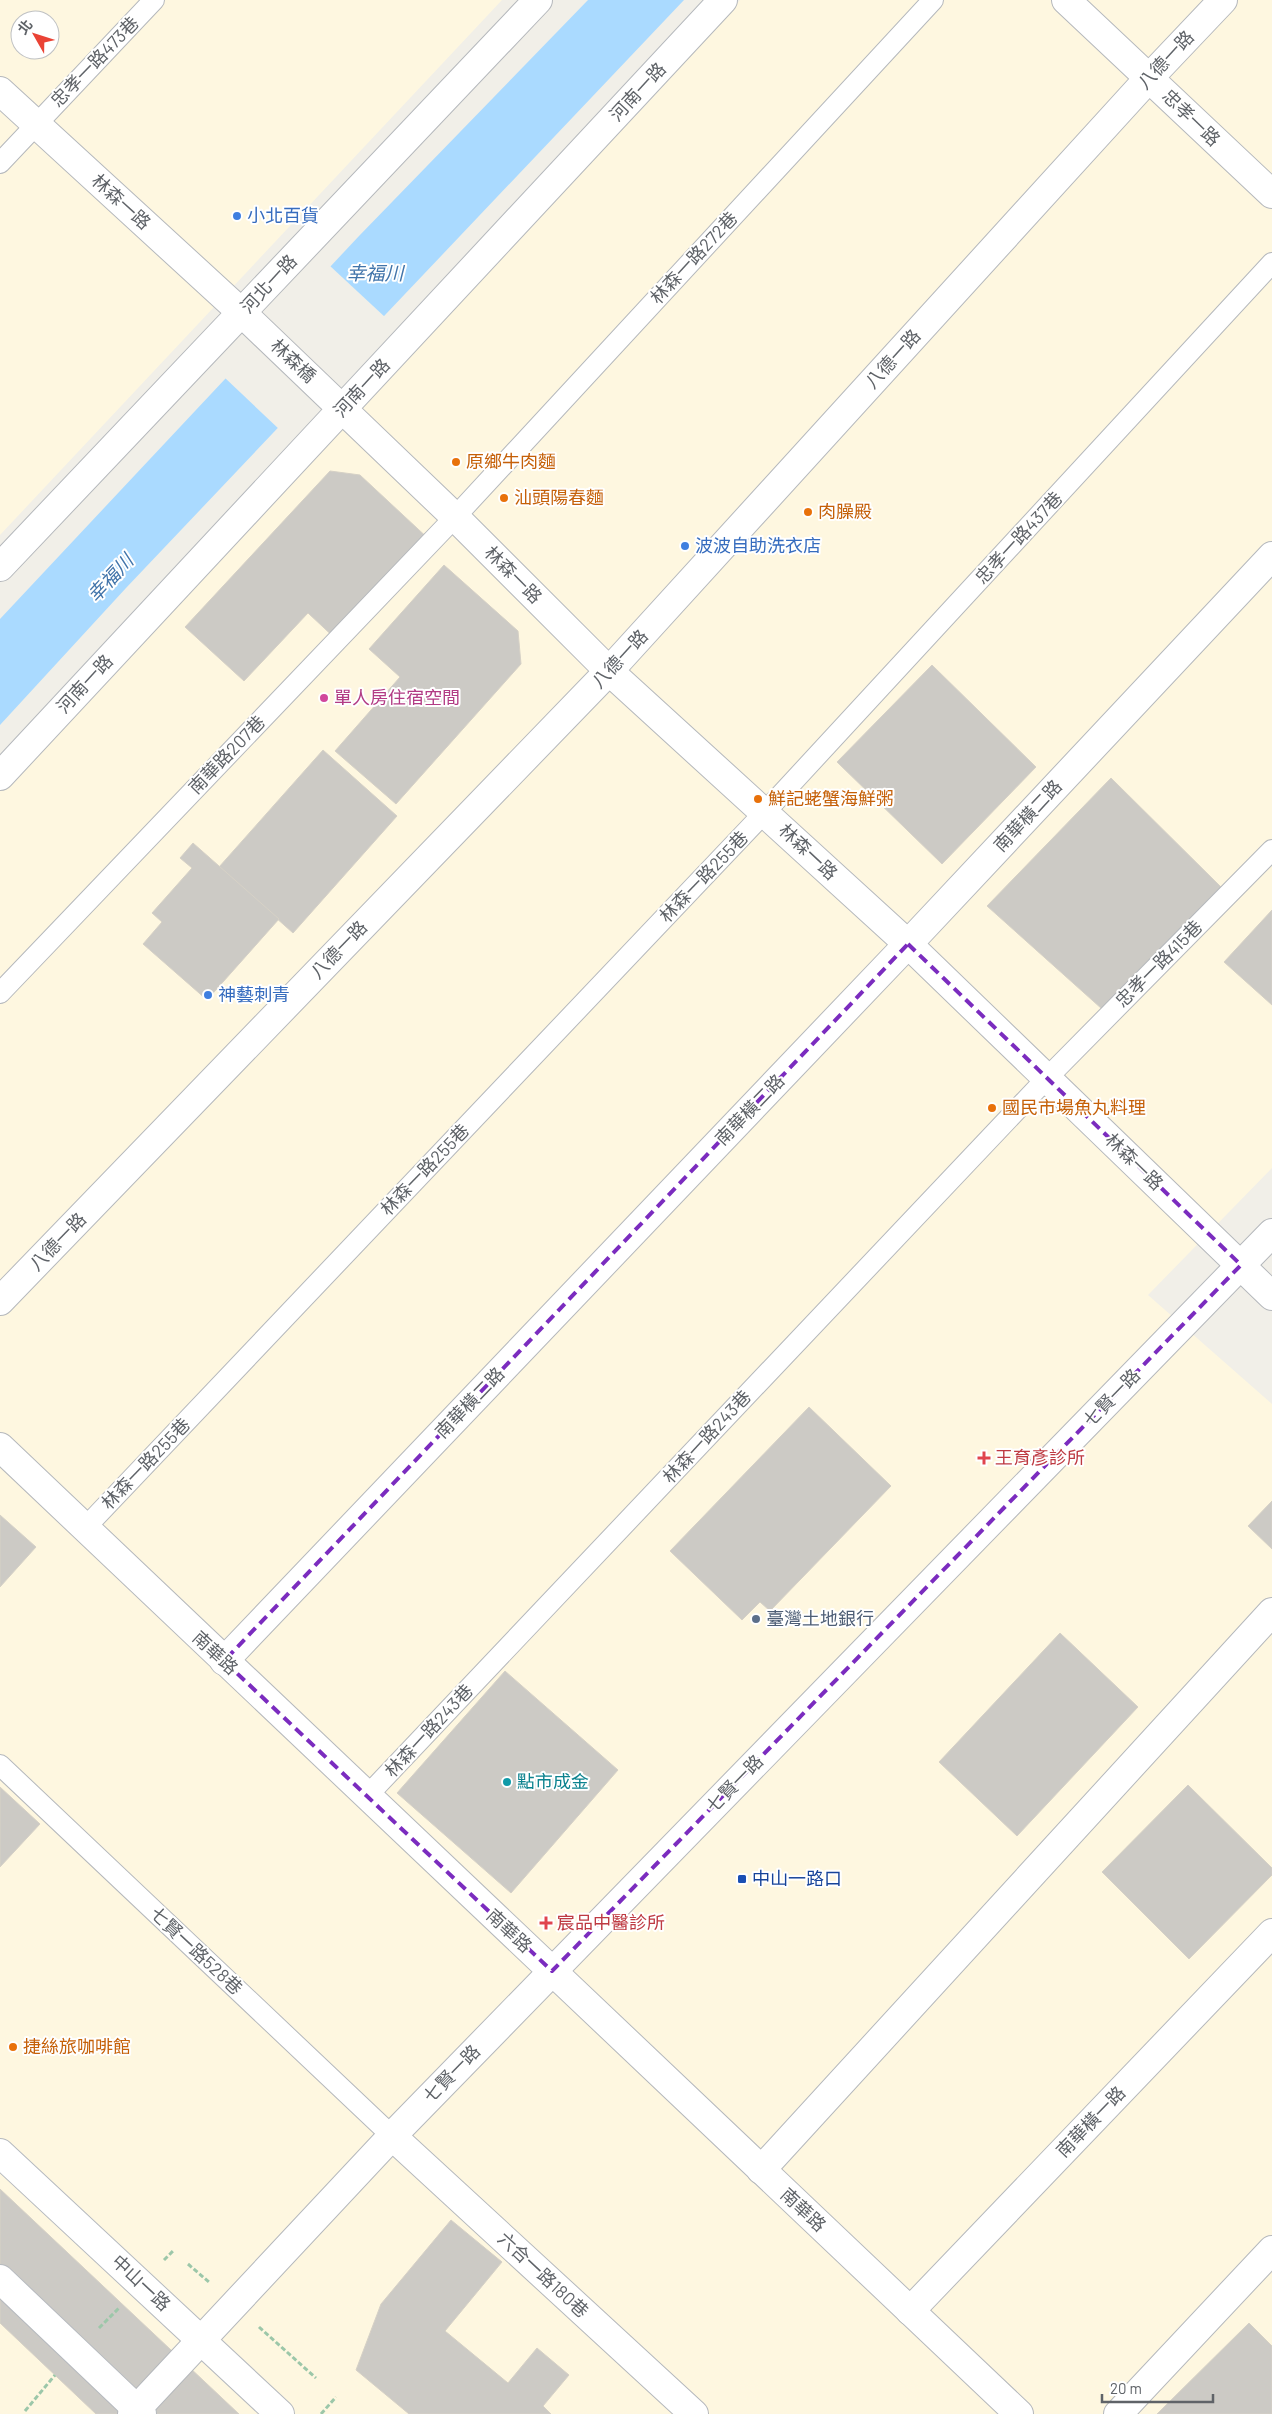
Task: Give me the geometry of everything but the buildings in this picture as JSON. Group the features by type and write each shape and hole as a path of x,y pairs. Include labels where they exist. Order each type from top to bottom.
{"street":[{"name":"河北一路","path":"0,567 538,0"},
{"name":"河南一路","path":"0,776 307,445 343,410 722,0"},
{"name":"忠孝一路","path":"1066,0 1272,194"},
{"name":"八德一路","path":"0,1301 609,671 1149,78 1223,0"},
{"name":"林森一路","path":"0,91 242,313"},
{"name":"林森橋","path":"242,313 343,410"},
{"name":"林森一路","path":"343,410 609,671 908,944 1272,1296"},
{"name":"南華橫二路","path":"224,1661 908,944 1272,556"},
{"name":"七賢一路","path":"137,2412 201,2339 392,2136 1272,1233"},
{"name":"南華路","path":"0,1448 1019,2414"},
{"path":"761,2170 1272,1612"},
{"name":"南華橫一路","path":"910,2311 1272,1933"},
{"name":"六合一路180巷","path":"392,2136 694,2414"},
{"name":"中山一路","path":"0,2153 280,2414"},
{"path":"1118,2414 1272,2250"},
{"path":"0,2279 137,2412"}],"lane":[{"name":"忠孝一路473巷","path":"0,163 154,0"},
{"name":"林森一路272巷","path":"454,517 933,0"},
{"name":"忠孝一路437巷","path":"765,812 1272,263"},
{"name":"南華路207巷","path":"0,993 454,517"},
{"name":"林森一路255巷","path":"84,1529 765,812"},
{"name":"忠孝一路415巷","path":"1047,1078 1272,850"},
{"name":"林森一路243巷","path":"367,1796 1047,1078"},
{"name":"七賢一路528巷","path":"0,1765 392,2136"}],"path":[{"path":"321,2414 336,2397"}],"highlighted area":[{"path":"908,944 1241,1265 552,1971 224,1661"}],"shaded area":[{"path":"0,0 502,0 0,535"},
{"path":"740,0 1272,0 1272,1168 1148,1295 1272,1404 1272,2414 0,2414 0,773 645,106"}],"water":[{"name":"幸福川","path":"588,0 684,0 126,588 0,725 0,619 359,236"}],"pier":[{"path":"329,265 386,318 280,430 224,377"}],"place":[{"name":"小北百貨","path":"237,216"},
{"name":"原鄉牛肉麵","path":"456,462"},
{"name":"汕頭陽春麵","path":"504,498"},
{"name":"肉臊殿","path":"808,512"},
{"name":"波波自助洗衣店","path":"685,546"},
{"name":"單人房住宿空間","path":"324,698"},
{"name":"鮮記蛯蟹海鮮粥","path":"758,799"},
{"name":"神藝刺青","path":"208,995"},
{"name":"國民市場魚丸料理","path":"992,1108"},
{"name":"王育彥診所","path":"984,1458"},
{"name":"臺灣土地銀行","path":"756,1619"},
{"name":"點市成金","path":"507,1782"},
{"name":"中山一路口","path":"742,1879"},
{"name":"宸品中醫診所","path":"546,1923"},
{"name":"捷絲旅咖啡館","path":"13,2047"}]}
